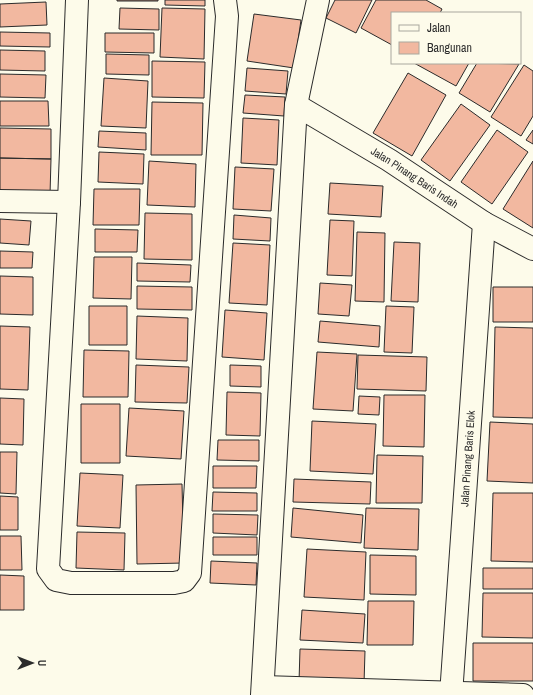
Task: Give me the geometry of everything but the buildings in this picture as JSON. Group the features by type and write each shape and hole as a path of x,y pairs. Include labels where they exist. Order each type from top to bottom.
{"street":[{"path":"77,0 69,202 48,569 56,580 71,583 174,583 184,581 190,573 227,16 224,0"},
{"path":"318,0 296,105 263,691 522,695"},
{"name":"Jalan Pinang Baris Indah","path":"296,105 389,160 484,223 533,249"},
{"path":"0,201 69,202"},
{"name":"Jalan Pinang Baris Elok","path":"451,694 484,223"}]}
